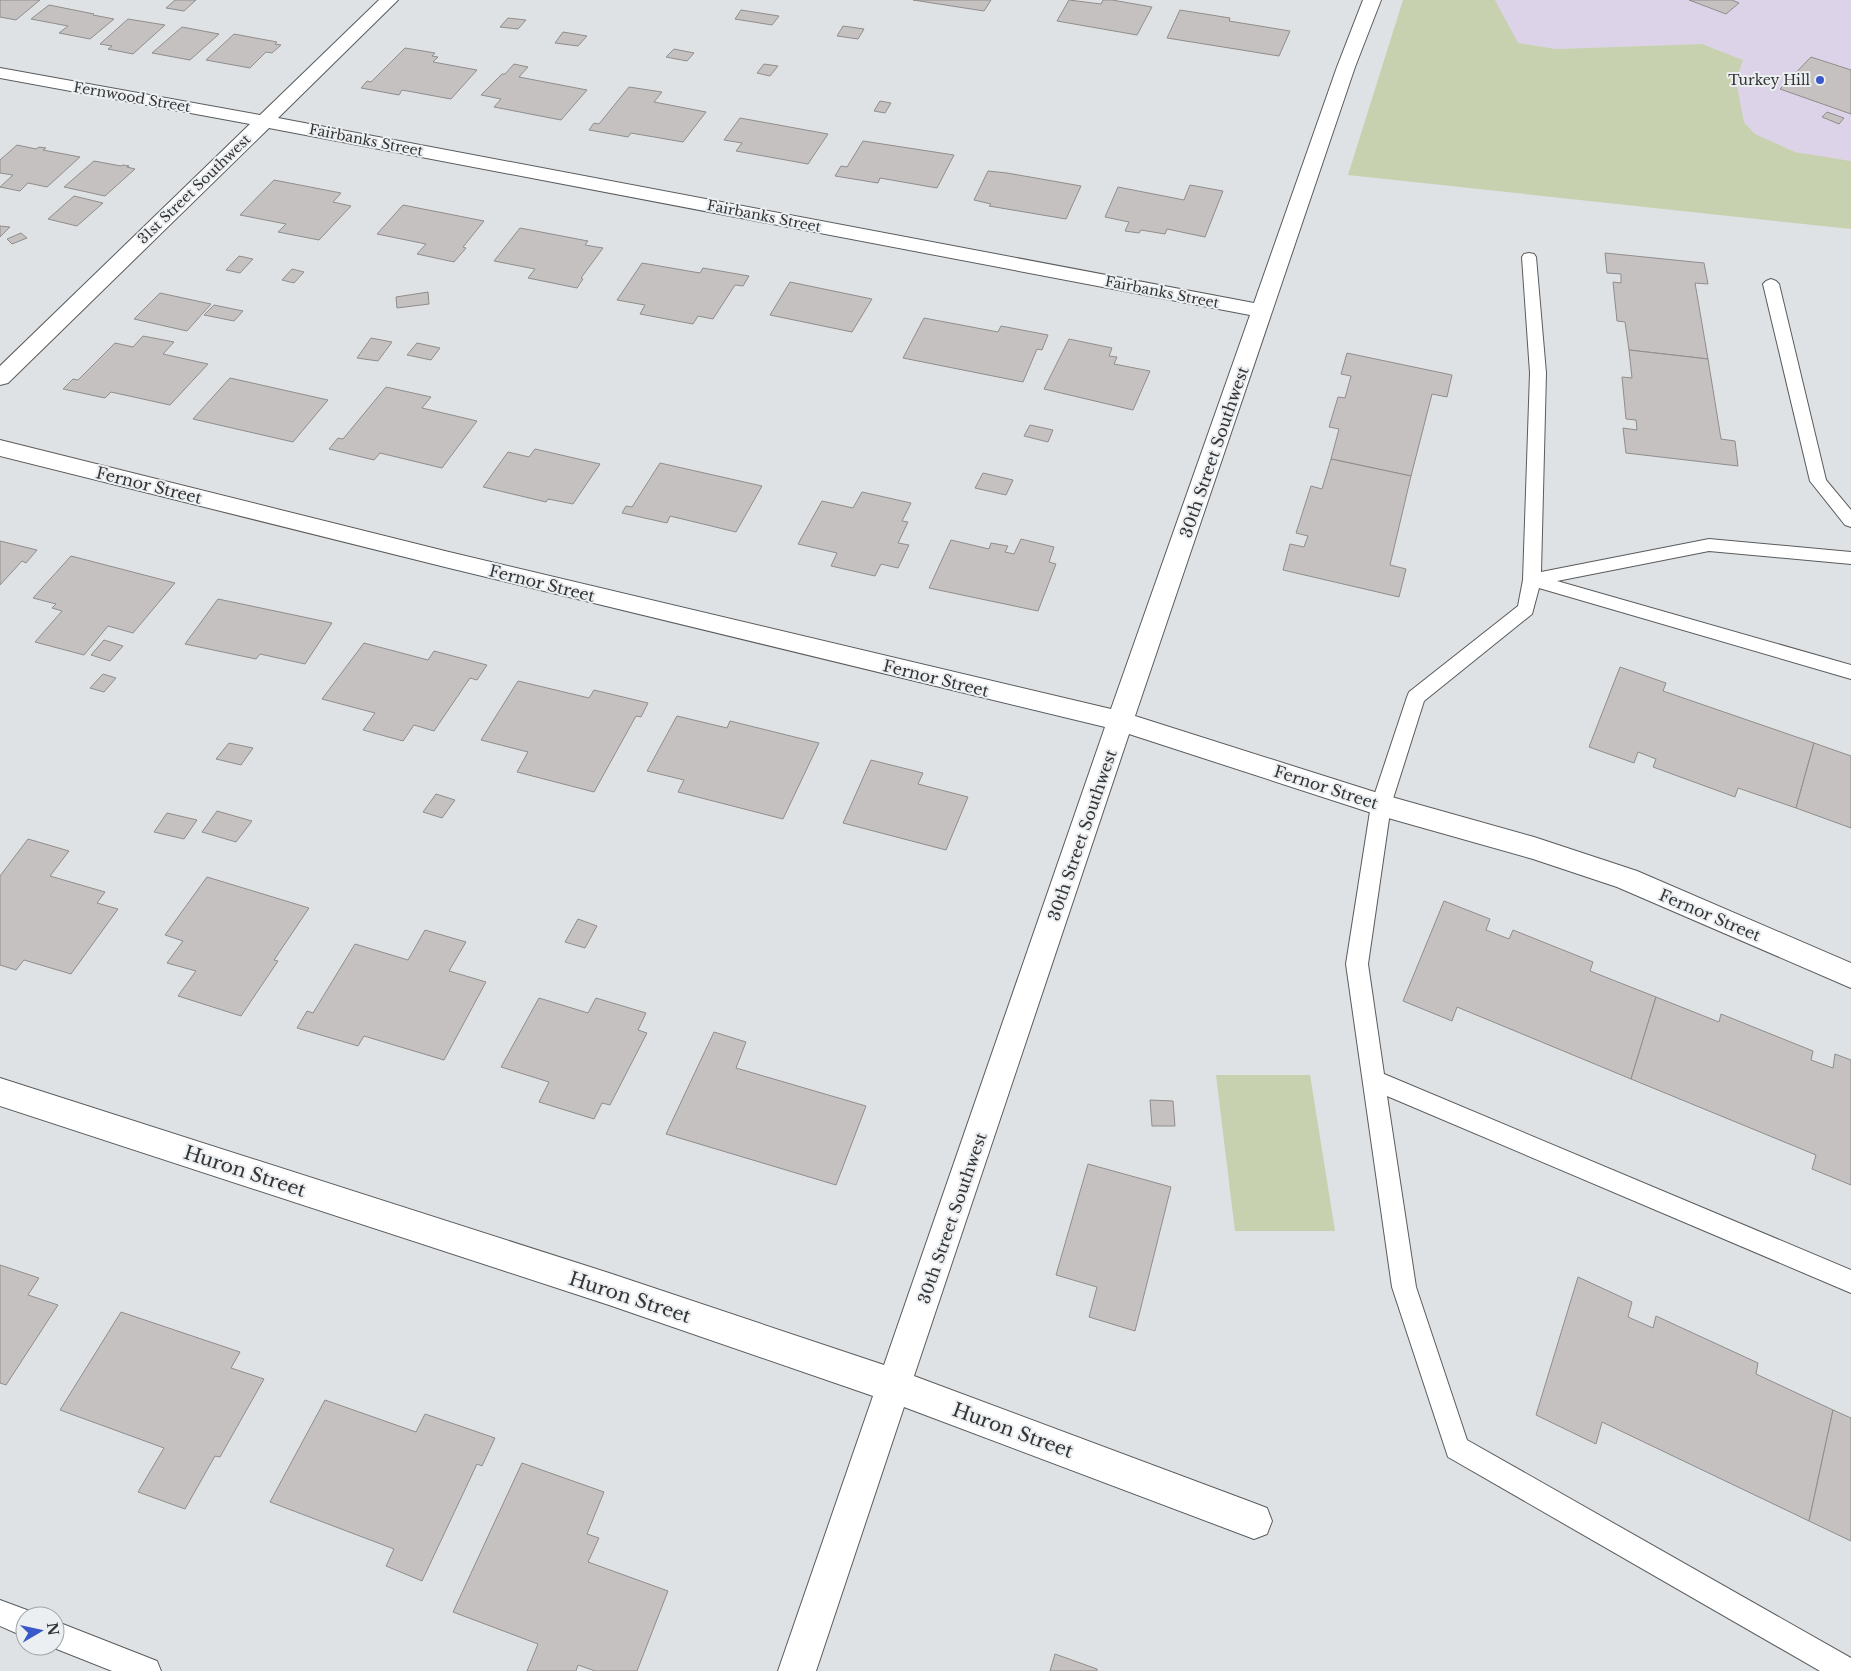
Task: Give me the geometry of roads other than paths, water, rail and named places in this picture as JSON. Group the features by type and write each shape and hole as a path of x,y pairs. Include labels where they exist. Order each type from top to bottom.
{"street":[{"name":"31st Street Southwest","path":"0,378 388,0"},
{"name":"30th Street Southwest","path":"797,1671 1120,721 1346,67 1372,0"},
{"name":"Fernwood Street","path":"0,74 264,121"},
{"name":"Fairbanks Street","path":"264,121 1263,311"},
{"name":"Fernor Street","path":"0,448 468,565 1120,721 1381,805 1534,848 1627,880 1851,976"},
{"name":"Huron Street","path":"0,1092 590,1283 895,1386 1254,1521"}],"lane":[{"path":"1529,257 1538,373 1532,580 1526,609 1416,696 1381,805 1357,964 1404,1287 1457,1448 1847,1671"},
{"path":"1771,284 1818,481 1851,521"},
{"path":"1532,580 1709,545 1851,558"},
{"path":"1532,580 1851,672"},
{"path":"1374,1080 1851,1282"},
{"path":"0,1613 15,1619"},
{"path":"65,1639 147,1671"}],"place":[{"name":"Turkey Hill","path":"1820,80"}]}
